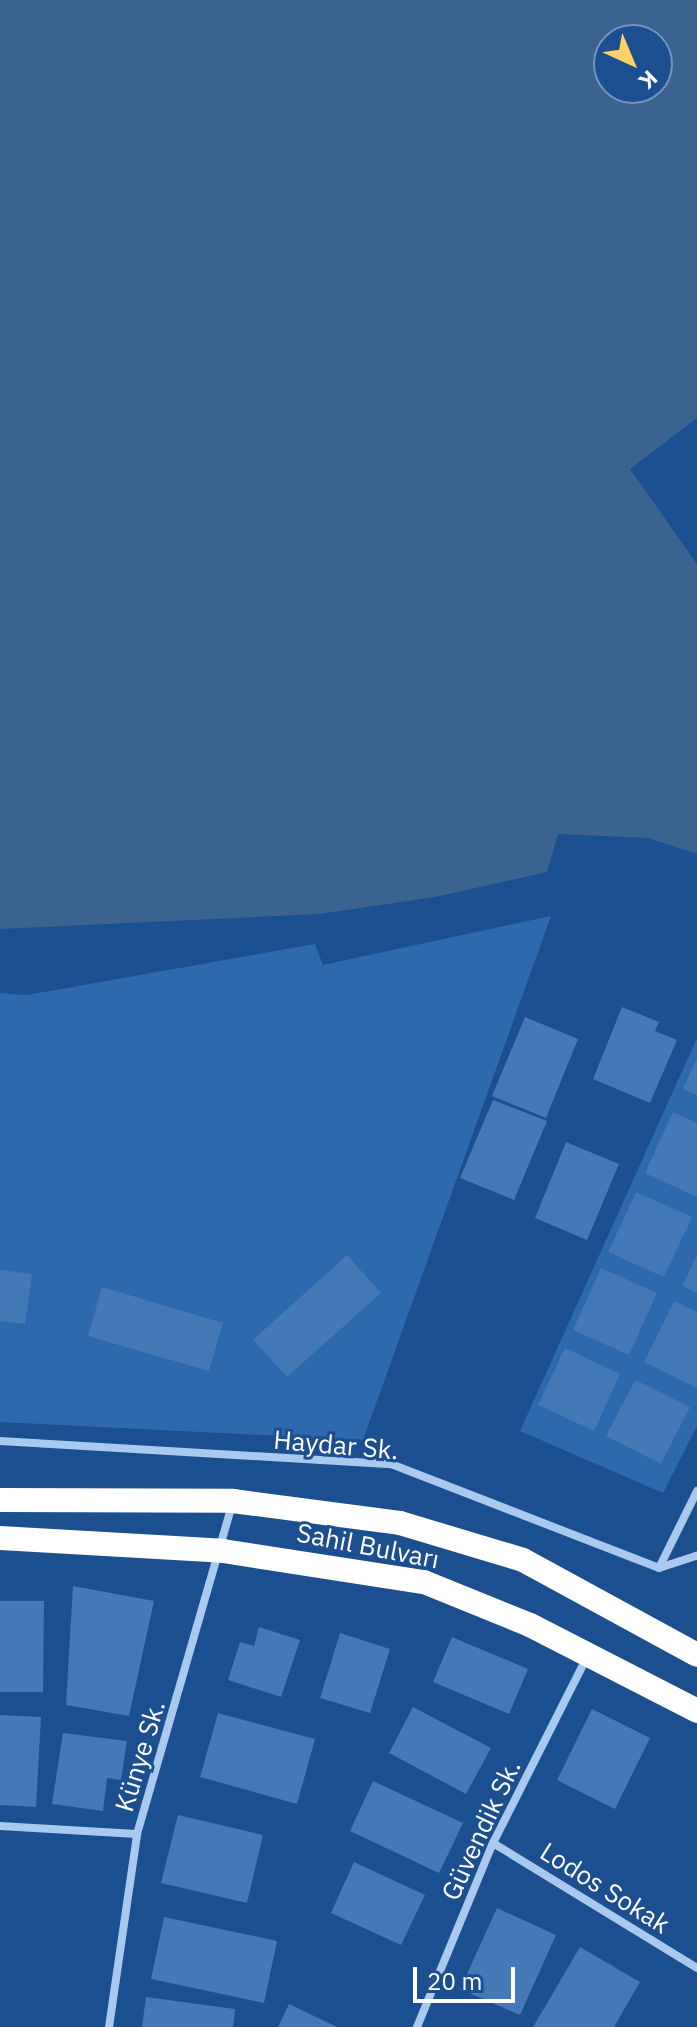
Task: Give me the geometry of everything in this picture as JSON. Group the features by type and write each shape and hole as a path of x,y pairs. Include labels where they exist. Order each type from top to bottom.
{"highway":[{"name":"Sahil Bulvarı","path":"0,1500 233,1501 400,1523 523,1560 697,1655"},
{"name":"Sahil Bulvarı","path":"0,1538 223,1551 424,1582 589,1653 697,1711"},
{"path":"645,1628 697,1636"}],"street":[{"name":"Haydar Sk.","path":"0,1441 391,1464 659,1568"},
{"path":"659,1568 697,1491"},
{"name":"Künye Sk.","path":"109,2027 137,1834 223,1551 233,1501"},
{"path":"659,1568 697,1556"},
{"name":"Güvendik Sk.","path":"417,2027 493,1843 589,1653"},
{"path":"0,1826 137,1834"},
{"name":"Lodos Sokak","path":"493,1843 697,1968"}],"shaded area":[{"path":"0,0 697,0 697,418 630,469 697,564 697,854 648,838 558,834 547,872 435,897 319,914 0,929"},
{"path":"551,916 363,1440 0,1422 0,993 27,995 315,944 323,965"},
{"path":"697,1038 697,1426 663,1493 520,1431"}],"building":[{"path":"622,1007 659,1022 655,1031 677,1040 650,1103 593,1079"},
{"path":"525,1017 578,1039 546,1118 492,1096"},
{"path":"697,1058 697,1095 683,1089"},
{"path":"493,1100 547,1121 514,1200 460,1178"},
{"path":"673,1112 697,1123 697,1197 645,1173"},
{"path":"566,1142 619,1164 587,1240 535,1218"},
{"path":"636,1192 692,1217 664,1277 608,1252"},
{"path":"347,1255 381,1293 287,1377 253,1340"},
{"path":"697,1255 697,1293 682,1286"},
{"path":"601,1268 657,1293 629,1355 573,1330"},
{"path":"0,1270 32,1274 25,1324 0,1321"},
{"path":"102,1287 223,1323 209,1371 88,1336"},
{"path":"674,1301 697,1312 697,1388 644,1362"},
{"path":"565,1348 620,1374 594,1431 538,1405"},
{"path":"635,1380 690,1407 661,1464 606,1436"},
{"path":"73,1586 154,1601 129,1716 66,1705"},
{"path":"0,1601 44,1601 43,1692 0,1692"},
{"path":"259,1627 300,1640 281,1697 228,1680 240,1642 254,1646"},
{"path":"340,1633 390,1649 370,1713 320,1698"},
{"path":"452,1637 528,1669 509,1714 433,1682"},
{"path":"413,1707 491,1748 466,1794 389,1753"},
{"path":"592,1709 650,1738 615,1809 557,1780"},
{"path":"218,1713 315,1739 297,1804 200,1777"},
{"path":"0,1715 41,1717 36,1807 0,1805"},
{"path":"63,1733 127,1741 121,1780 107,1778 103,1811 52,1804"},
{"path":"373,1781 463,1823 439,1873 350,1831"},
{"path":"178,1815 263,1835 247,1903 161,1883"},
{"path":"354,1862 425,1895 401,1945 331,1913"},
{"path":"497,1908 556,1935 520,2015 460,1989"},
{"path":"164,1917 277,1941 264,2003 151,1979"},
{"path":"580,1947 640,1982 614,2027 533,2027"},
{"path":"146,1997 235,2009 233,2027 142,2027"},
{"path":"289,2004 337,2027 278,2027"}]}
